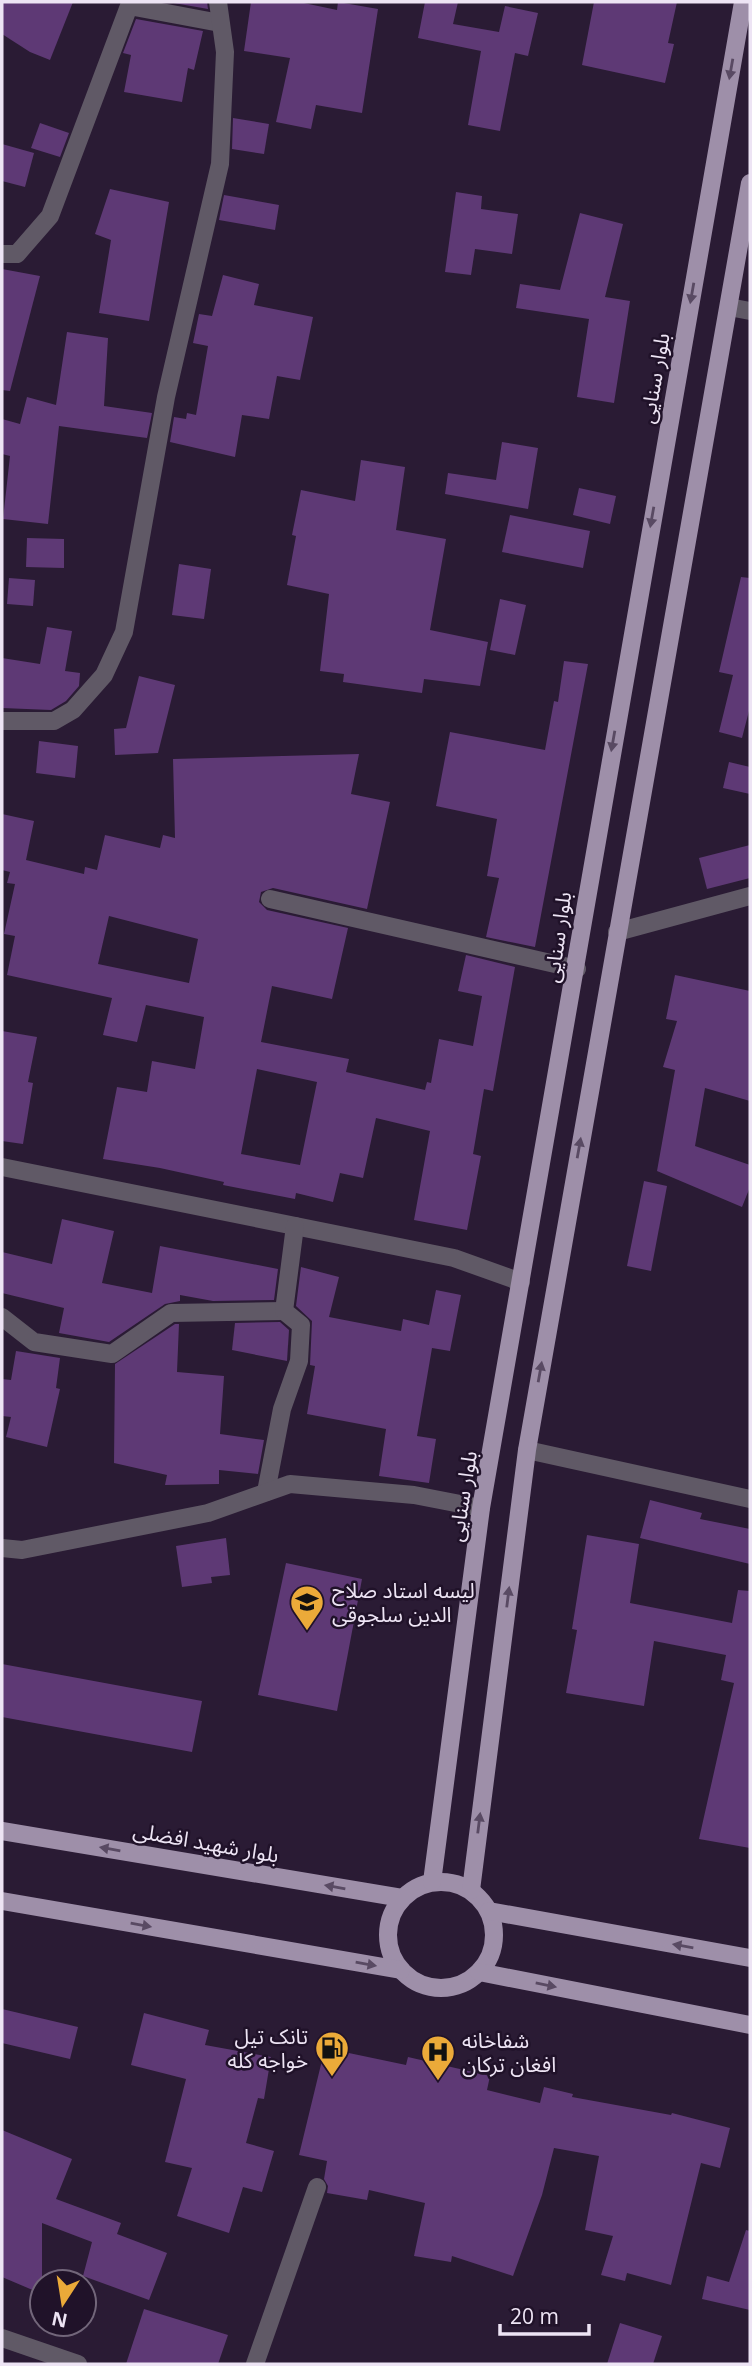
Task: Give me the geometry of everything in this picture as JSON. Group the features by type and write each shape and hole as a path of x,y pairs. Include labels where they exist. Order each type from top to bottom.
{"main road":[{"name":"بلوار سنایی","path":"432,1882 481,1508 577,969 584,909 743,2"},
{"path":"471,1890 527,1450 750,183"},
{"name":"بلوار شهید افضلی","path":"2,1831 402,1898"},
{"path":"432,1882 458,1884 471,1890 489,1911 494,1927 494,1943 489,1959 479,1972 466,1982 440,1989 412,1980 392,1957 388,1942 388,1926 402,1898 432,1882"},
{"path":"2,1901 401,1970"},
{"path":"489,1911 750,1958"},
{"path":"479,1972 750,2025"}],"street":[{"path":"2,721 54,721 73,710 104,675 124,632 166,397 220,164 225,52 219,2"},
{"path":"2,254 17,254 50,216 129,6 220,23"},
{"path":"729,307 750,311"},
{"path":"617,932 750,896"},
{"path":"270,899 577,969"},
{"path":"2,1167 454,1258 521,1282"},
{"path":"284,1311 295,1226"},
{"path":"2,1317 34,1342 112,1354 171,1313 284,1311 301,1325 299,1361 282,1409 266,1492"},
{"path":"527,1450 750,1499"},
{"path":"2,1548 22,1550 208,1513 290,1484 414,1495 481,1508"},
{"path":"255,2364 317,2187"},
{"path":"2,2338 78,2364"}],"building":[{"path":"2,2 73,2 50,60 30,52 2,34"},
{"path":"168,2 207,2 208,9"},
{"path":"251,2 299,2 337,10 338,2 378,9 362,113 316,105 311,129 276,122 290,58 244,51"},
{"path":"425,2 458,2 453,24 499,32 505,6 538,13 528,56 515,53 500,131 468,125 481,51 418,38"},
{"path":"594,2 677,2 668,43 674,44 665,83 582,65"},
{"path":"136,19 203,31 194,70 188,68 182,102 124,92 131,55 123,53"},
{"path":"233,118 269,124 264,154 232,149"},
{"path":"40,123 69,133 60,157 31,148"},
{"path":"2,144 34,153 25,187 2,181"},
{"path":"110,189 169,202 149,321 99,313 111,240 95,234"},
{"path":"456,192 482,196 481,209 518,214 512,254 475,249 471,275 445,272"},
{"path":"224,195 279,205 275,230 219,220"},
{"path":"580,213 623,224 605,297 630,301 614,403 577,397 589,319 516,308 520,284 560,290"},
{"path":"2,269 40,276 10,391 2,390"},
{"path":"223,275 259,284 254,305 313,317 300,380 277,376 269,419 242,415 235,457 170,442 174,417 186,419 187,413 196,415 208,346 193,343 199,314 212,316"},
{"path":"67,332 108,338 104,406 152,413 147,438 59,426 48,524 3,519 10,456 2,454 2,419 20,424 27,397 56,405"},
{"path":"502,442 538,448 528,509 445,494 448,473 496,480"},
{"path":"361,460 405,467 396,530 446,539 430,630 488,642 480,686 424,679 422,693 343,682 344,674 320,671 329,594 287,585 296,536 292,535 301,490 355,501"},
{"path":"579,488 616,496 610,524 573,515"},
{"path":"510,515 590,531 583,568 502,552"},
{"path":"27,538 64,539 64,568 26,567"},
{"path":"179,564 211,569 204,619 172,615"},
{"path":"741,577 750,578 750,707 742,738 719,732 733,675 719,672"},
{"path":"9,578 35,580 33,606 7,604"},
{"path":"500,599 526,605 515,655 490,650"},
{"path":"47,627 72,631 65,671 80,673 79,686 66,701 51,710 2,708 2,658 40,664"},
{"path":"564,661 588,664 535,947 486,937 499,878 487,876 497,819 436,806 450,732 545,750 554,701 558,702"},
{"path":"139,676 175,685 158,753 115,755 114,729 126,728"},
{"path":"39,741 78,746 75,778 36,773"},
{"path":"359,754 351,794 390,802 367,909 273,888 261,892 259,902 267,910 348,928 332,999 272,986 261,1042 349,1059 346,1072 425,1090 427,1082 431,1083 439,1039 473,1046 482,996 458,991 466,955 515,967 493,1091 484,1089 473,1154 481,1156 467,1230 414,1220 430,1131 376,1118 363,1178 340,1173 333,1202 296,1193 295,1199 223,1185 224,1182 160,1168 103,1159 117,1087 147,1092 152,1061 195,1069 204,1017 146,1005 137,1042 103,1035 112,998 7,975 15,936 4,934 15,884 7,883 10,872 2,870 2,814 34,821 26,860 84,874 85,867 97,870 105,835 160,848 163,835 175,838 173,759","holes":["109,916 198,939 189,983 98,964","257,1069 317,1082 300,1165 241,1154"]},
{"path":"729,762 750,767 750,794 723,788"},
{"path":"750,845 750,878 707,889 699,858"},
{"path":"675,975 750,991 750,1101 705,1088 695,1146 750,1165 750,1187 742,1207 657,1171 675,1070 663,1067 677,1021 666,1019"},
{"path":"2,1031 37,1037 28,1082 33,1083 23,1144 2,1141"},
{"path":"644,1181 667,1186 651,1271 627,1266"},
{"path":"62,1219 114,1231 102,1283 152,1293 160,1246 278,1269 274,1300 213,1301 180,1295 180,1301 165,1304 109,1342 59,1333 64,1308 2,1293 2,1252 52,1264"},
{"path":"301,1267 339,1277 329,1317 401,1331 403,1319 429,1325 436,1290 461,1295 450,1351 432,1348 417,1436 436,1439 429,1483 379,1476 386,1429 307,1414 315,1366 310,1365 312,1321 296,1306"},
{"path":"280,1322 289,1330 287,1361 232,1350 235,1323"},
{"path":"175,1324 179,1324 177,1372 224,1376 220,1434 264,1440 258,1474 219,1470 219,1484 165,1485 167,1475 114,1463 115,1364"},
{"path":"16,1351 60,1358 56,1388 60,1389 47,1447 6,1437 11,1417 2,1416 2,1379 11,1380"},
{"path":"650,1500 702,1513 700,1519 750,1529 750,1564 640,1538"},
{"path":"587,1535 639,1544 630,1603 732,1623 738,1590 750,1591 750,1848 699,1839 734,1683 721,1680 726,1655 654,1641 644,1706 566,1693 577,1630 572,1629"},
{"path":"226,1538 230,1575 211,1577 212,1583 182,1587 176,1546"},
{"path":"286,1563 362,1579 337,1711 258,1695"},
{"path":"2,1664 202,1701 192,1752 2,1717"},
{"path":"2,2009 78,2027 70,2059 2,2043"},
{"path":"144,2013 209,2030 205,2045 271,2057 264,2099 258,2098 246,2143 274,2151 262,2192 243,2187 229,2233 177,2216 192,2168 165,2162 186,2079 131,2065"},
{"path":"325,2048 406,2065 408,2057 490,2076 487,2090 540,2103 544,2087 573,2094 572,2097 671,2115 672,2113 730,2128 720,2168 701,2163 671,2285 627,2273 625,2281 601,2275 613,2236 585,2230 599,2156 554,2148 542,2195 513,2276 452,2256 451,2262 414,2256 425,2203 369,2190 367,2200 327,2193 328,2186 324,2179 327,2161 299,2155"},
{"path":"2,2130 72,2159 56,2199 121,2223 117,2234 167,2253 149,2300 98,2281 98,2268 85,2268 92,2242 42,2223 42,2268 28,2268 28,2288 2,2277"},
{"path":"746,2230 750,2231 750,2310 702,2299 707,2276 729,2282"},
{"path":"144,2309 228,2335 218,2364 126,2364"},
{"path":"620,2323 662,2336 653,2364 607,2364"}],"place":[{"name":"لیسه استاد صلاح الدین سلجوقی","path":"307,1632"},
{"name":"تانک تیل خواجه کله","path":"332,2078"},
{"name":"شفاخانه افغان ترکان","path":"438,2082"}]}
